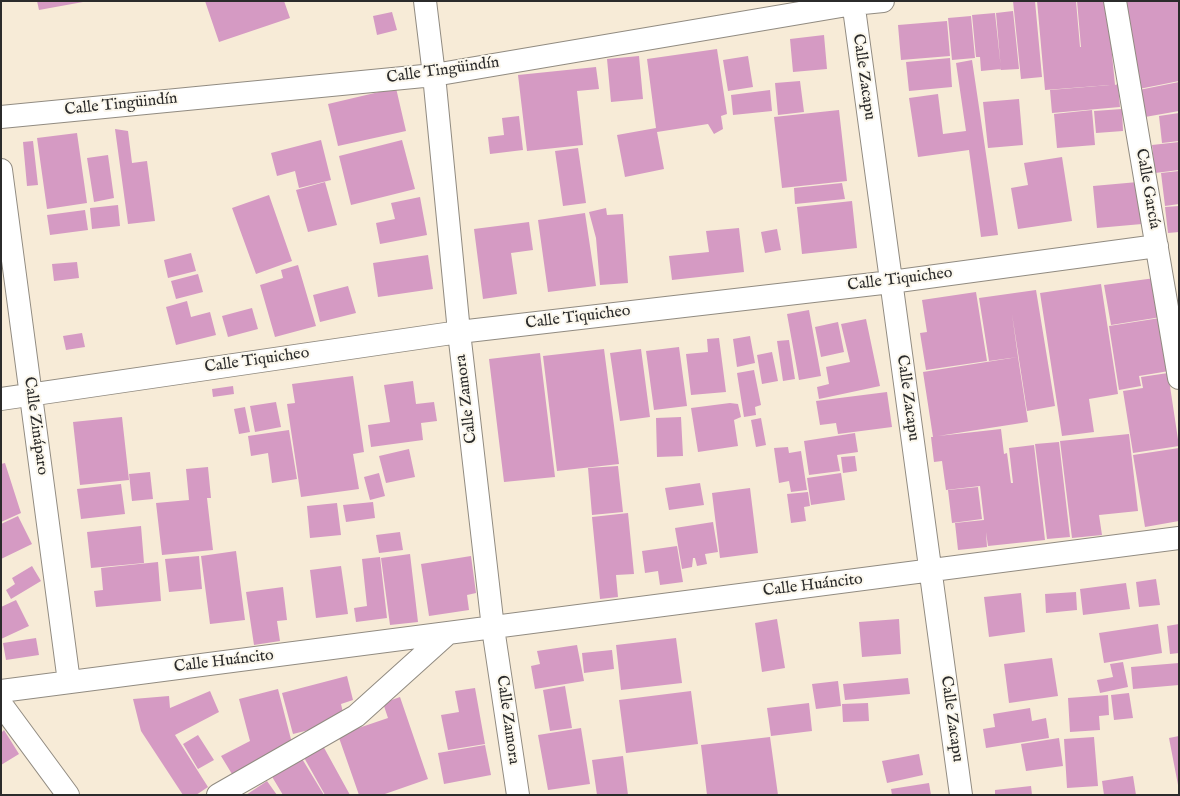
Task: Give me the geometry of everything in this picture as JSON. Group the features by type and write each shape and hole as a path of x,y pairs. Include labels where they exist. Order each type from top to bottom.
{"street":[{"name":"Calle Zamora","path":"425,1 434,75 459,332 493,628 518,795"},
{"name":"Calle Tingüindín","path":"1,117 434,75 853,3 883,1"},
{"name":"Calle García","path":"1115,1 1179,378"},
{"name":"Calle Zacapu","path":"853,3 961,795"},
{"name":"Calle Zináparo","path":"1,170 69,682"},
{"name":"Calle Tiquicheo","path":"1,399 31,393 459,332 891,282 1157,246"},
{"name":"Calle Huáncito","path":"1,691 1179,538"},
{"path":"218,795 356,716 447,634"},
{"path":"1,704 68,795"}],"building":[{"path":"37,1 83,1 83,2 39,10"},
{"path":"205,1 284,1 290,18 219,42"},
{"path":"1013,1 1035,1 1042,77 1021,79"},
{"path":"1037,1 1076,1 1081,47 1077,1 1113,1 1111,44 1115,85 1118,84 1120,107 1052,113 1050,90 1110,85 1045,90"},
{"path":"1121,1 1179,1 1179,81 1139,89"},
{"path":"1013,11 1019,69 1001,70 996,13"},
{"path":"392,12 397,30 377,35 373,16"},
{"path":"995,13 1001,69 981,71 980,57 976,57 972,15"},
{"path":"971,16 975,58 952,60 948,18"},
{"path":"947,21 950,56 901,60 898,25"},
{"path":"824,35 827,69 793,72 790,39"},
{"path":"717,49 727,114 721,116 723,129 714,134 708,124 657,132 664,169 625,177 617,135 656,128 647,59"},
{"path":"639,56 643,99 611,102 607,59"},
{"path":"748,56 753,87 728,91 723,60"},
{"path":"950,58 952,87 909,91 906,62"},
{"path":"972,60 998,235 981,237 969,150 918,157 909,98 938,94 943,134 966,131 956,63"},
{"path":"596,67 599,89 577,91 583,145 527,151 518,75"},
{"path":"800,81 804,112 778,115 775,83"},
{"path":"1179,82 1179,111 1145,117 1139,90"},
{"path":"396,88 406,131 338,146 328,104"},
{"path":"770,90 772,111 733,115 731,95"},
{"path":"1019,99 1023,145 988,148 983,102"},
{"path":"1122,109 1123,131 1096,133 1094,111"},
{"path":"839,110 847,181 782,188 774,117"},
{"path":"1092,110 1095,145 1057,148 1054,114"},
{"path":"1179,113 1179,141 1162,143 1159,116"},
{"path":"519,116 523,150 490,154 488,137 504,135 502,118"},
{"path":"115,129 128,131 132,163 147,161 155,221 128,224"},
{"path":"77,133 87,203 47,209 37,138"},
{"path":"321,140 331,180 299,188 295,171 277,176 271,153"},
{"path":"402,140 415,189 351,205 339,156"},
{"path":"33,141 38,185 27,186 23,142"},
{"path":"1179,142 1179,170 1155,173 1152,145"},
{"path":"578,148 586,203 563,206 555,151"},
{"path":"108,155 114,198 94,202 87,158"},
{"path":"1062,157 1072,221 1018,229 1011,188 1028,185 1024,163"},
{"path":"1179,171 1179,204 1165,206 1161,173"},
{"path":"325,182 337,225 308,232 296,190"},
{"path":"1138,182 1142,224 1097,228 1093,186"},
{"path":"842,183 845,199 795,204 794,188"},
{"path":"269,195 292,261 256,274 232,208"},
{"path":"420,197 427,235 380,244 376,223 395,219 391,203"},
{"path":"852,201 857,248 802,254 797,207"},
{"path":"118,205 120,226 92,229 90,208"},
{"path":"1179,206 1179,232 1168,233 1165,207"},
{"path":"606,208 607,215 623,214 628,283 600,285 596,238 589,212"},
{"path":"85,210 88,230 50,235 47,215"},
{"path":"585,213 596,286 548,292 538,220"},
{"path":"529,222 533,250 511,253 517,294 483,299 474,229"},
{"path":"739,228 744,272 672,280 669,256 709,252 706,231"},
{"path":"777,229 781,250 765,253 761,232"},
{"path":"191,253 196,271 168,278 164,260"},
{"path":"428,255 433,289 378,297 373,263"},
{"path":"77,262 79,278 54,281 52,264"},
{"path":"298,265 316,326 275,337 260,285 283,278 281,270"},
{"path":"198,274 203,292 176,299 171,281"},
{"path":"1155,278 1161,317 1111,325 1104,285"},
{"path":"1101,284 1118,394 1089,399 1094,432 1062,436 1040,293"},
{"path":"348,286 356,313 320,322 313,295"},
{"path":"1036,290 1055,406 1027,411 1012,314 1018,357 989,361 979,298"},
{"path":"976,292 987,361 926,370 920,333 927,332 922,300"},
{"path":"187,301 191,317 210,312 216,335 176,345 166,307"},
{"path":"252,308 258,329 228,337 222,316"},
{"path":"809,310 821,376 799,380 787,314"},
{"path":"1160,318 1169,371 1139,376 1141,386 1119,390 1109,326"},
{"path":"866,319 880,386 819,399 817,387 829,384 826,367 850,362 841,324"},
{"path":"838,322 844,352 821,357 815,327"},
{"path":"82,333 85,347 66,350 63,336"},
{"path":"750,336 755,363 737,367 733,339"},
{"path":"719,338 726,392 691,395 686,354 708,352 707,339"},
{"path":"789,340 795,379 783,381 777,341"},
{"path":"679,347 687,406 654,410 646,351"},
{"path":"604,349 619,464 557,471 543,356"},
{"path":"641,349 650,417 620,421 610,353"},
{"path":"772,352 778,381 762,384 757,355"},
{"path":"540,353 555,477 504,482 489,359"},
{"path":"1018,357 1028,422 938,436 1001,429 1004,454 1007,453 1011,483 1013,483 1009,448 1034,445 1045,540 988,546 986,532 987,547 958,550 955,523 984,520 980,486 946,490 942,461 934,462 931,437 933,437 923,372"},
{"path":"754,370 761,405 755,407 756,415 744,417 737,373"},
{"path":"1168,373 1179,446 1133,453 1123,391 1143,388 1141,377"},
{"path":"353,376 364,452 353,454 359,489 301,497 287,404 295,403 292,384"},
{"path":"413,381 416,404 434,402 437,421 421,423 423,440 371,447 368,425 390,422 384,385"},
{"path":"233,386 234,394 213,397 212,389"},
{"path":"887,392 892,427 838,434 836,423 820,425 816,401"},
{"path":"276,402 281,427 255,432 250,406"},
{"path":"730,403 738,404 741,417 734,420 738,446 698,452 691,408"},
{"path":"245,407 250,432 239,434 234,409"},
{"path":"122,417 129,480 80,485 73,422"},
{"path":"681,417 683,456 657,457 656,418"},
{"path":"761,418 766,445 756,447 751,420"},
{"path":"289,430 297,479 272,483 268,453 251,456 248,436"},
{"path":"855,433 858,452 837,455 840,471 809,475 804,441"},
{"path":"1129,434 1138,511 1099,515 1102,535 1072,538 1060,441"},
{"path":"1059,442 1070,537 1047,539 1035,444"},
{"path":"788,447 789,453 801,451 807,490 791,492 789,481 779,483 774,448"},
{"path":"1179,448 1179,521 1145,527 1133,455"},
{"path":"409,449 415,477 386,483 379,456"},
{"path":"855,456 857,471 843,473 841,457"},
{"path":"5,463 21,513 1,522 1,464"},
{"path":"618,466 623,512 592,515 588,468"},
{"path":"208,467 211,498 207,498 213,550 162,555 156,503 189,500 186,469"},
{"path":"150,472 153,499 132,501 129,474"},
{"path":"379,473 385,496 370,500 364,477"},
{"path":"841,473 845,500 811,505 807,478"},
{"path":"700,483 704,505 669,510 665,488"},
{"path":"121,484 125,514 81,519 77,489"},
{"path":"978,487 982,519 952,523 948,490"},
{"path":"750,488 758,553 720,558 712,493"},
{"path":"808,492 810,506 804,507 806,521 791,523 787,494"},
{"path":"373,502 375,518 346,522 343,505"},
{"path":"337,503 341,535 310,538 307,506"},
{"path":"628,513 634,574 616,575 618,597 600,599 592,517"},
{"path":"18,516 32,544 1,559 1,524"},
{"path":"713,522 718,552 705,554 707,564 697,566 695,558 693,558 692,567 682,569 675,528"},
{"path":"141,526 144,563 91,568 87,532"},
{"path":"400,532 403,550 379,553 376,535"},
{"path":"677,546 683,582 660,585 658,571 645,573 642,551"},
{"path":"236,551 245,620 210,624 201,556"},
{"path":"410,554 418,622 390,625 381,558"},
{"path":"199,556 202,589 169,592 165,559"},
{"path":"471,556 476,593 467,595 469,610 429,616 421,564"},
{"path":"380,557 387,618 356,622 354,608 367,606 362,559"},
{"path":"158,562 161,601 96,607 94,591 103,590 101,568"},
{"path":"32,566 41,581 11,599 6,590 15,584 12,578"},
{"path":"341,566 348,614 316,618 310,570"},
{"path":"1156,579 1160,605 1139,607 1136,582"},
{"path":"1126,583 1130,609 1083,615 1080,589"},
{"path":"283,587 287,620 277,621 280,641 254,645 246,592"},
{"path":"1076,592 1077,610 1046,613 1045,594"},
{"path":"1021,593 1025,632 989,637 984,597"},
{"path":"16,600 29,626 1,639 1,607"},
{"path":"777,619 785,668 762,672 755,623"},
{"path":"899,619 901,654 862,657 859,622"},
{"path":"1158,624 1162,653 1104,663 1099,633"},
{"path":"1179,624 1179,653 1170,654 1167,626"},
{"path":"36,638 39,655 6,660 3,643"},
{"path":"676,638 682,683 621,690 616,645"},
{"path":"577,645 584,681 535,689 531,666 540,664 537,651"},
{"path":"612,650 614,669 584,673 582,653"},
{"path":"1052,658 1058,696 1009,703 1004,664"},
{"path":"1123,662 1128,687 1100,693 1097,680 1113,677 1110,664"},
{"path":"1179,663 1179,685 1133,689 1131,667"},
{"path":"347,676 353,700 341,704 345,721 293,734 282,693"},
{"path":"908,678 910,694 845,700 843,684"},
{"path":"838,681 841,706 816,709 812,684"},
{"path":"565,686 572,728 550,731 543,690"},
{"path":"475,688 485,744 448,750 441,715 459,712 455,691"},
{"path":"278,689 293,747 235,779 221,756 250,741 239,699"},
{"path":"210,691 219,712 175,735 208,787 196,795 183,795 141,731 133,699 169,696 170,708"},
{"path":"691,691 698,744 626,753 619,700"},
{"path":"1129,693 1133,718 1114,720 1111,695"},
{"path":"1108,695 1109,715 1099,716 1100,730 1070,732 1068,698"},
{"path":"400,697 428,779 382,795 359,795 338,735 388,718 383,703"},
{"path":"809,703 812,731 771,736 767,708"},
{"path":"868,703 869,721 843,722 842,704"},
{"path":"1030,708 1032,721 1046,718 1049,738 986,748 983,729 995,727 993,714"},
{"path":"581,728 590,784 548,790 538,735"},
{"path":"4,730 19,754 1,765 1,733"},
{"path":"198,735 214,760 198,769 183,744"},
{"path":"1179,736 1179,785 1178,785 1169,738"},
{"path":"770,737 778,795 707,795 701,745"},
{"path":"1094,737 1098,786 1067,788 1064,739"},
{"path":"1059,738 1063,766 1026,771 1021,744"},
{"path":"322,744 350,795 325,795 302,754"},
{"path":"485,745 491,775 444,784 438,753"},
{"path":"919,754 923,775 887,783 882,761"},
{"path":"623,756 628,795 597,795 592,760"},
{"path":"301,757 324,795 283,795 271,775"},
{"path":"1133,776 1136,795 1104,795 1102,781"},
{"path":"267,781 277,795 246,795"},
{"path":"929,783 931,795 892,795 891,789"},
{"path":"1031,786 1032,795 995,795 995,790"}]}
